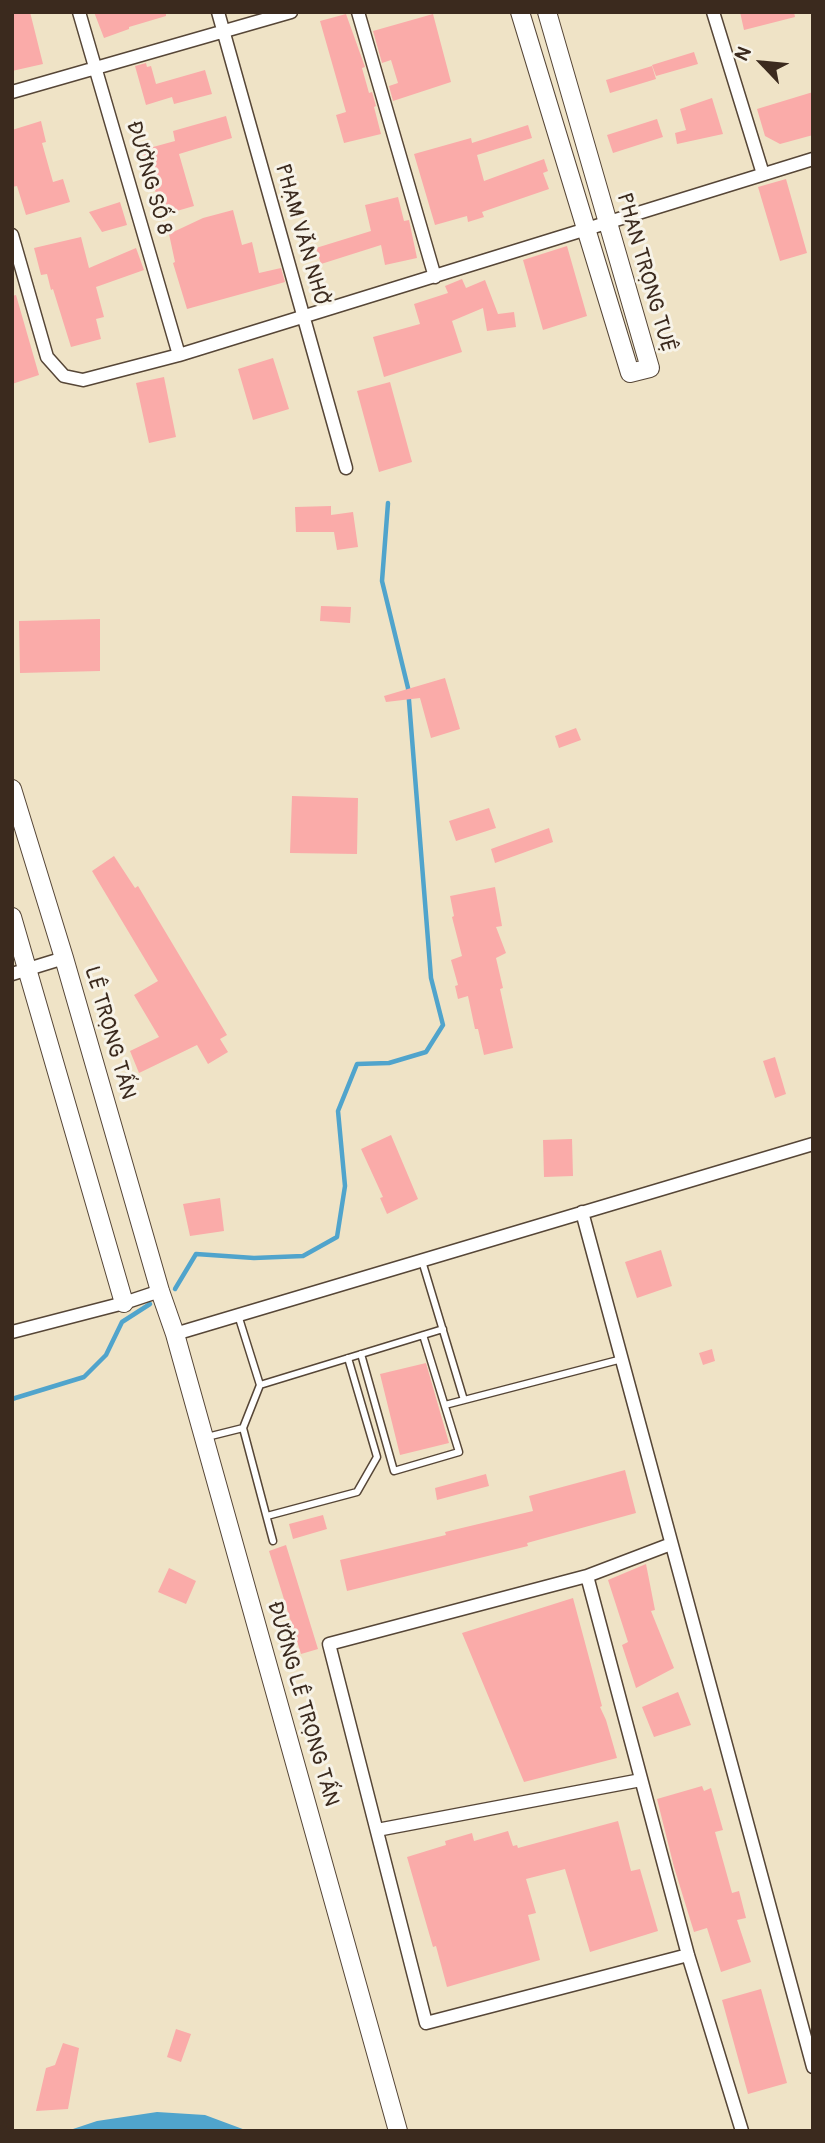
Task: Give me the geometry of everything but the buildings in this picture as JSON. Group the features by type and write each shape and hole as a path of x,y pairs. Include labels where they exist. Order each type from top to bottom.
{"street":[{"name":"ĐƯỜNG SỐ 8","path":"79,12 179,355"},
{"name":"PHẠM VĂN NHỜ","path":"218,12 346,468"},
{"path":"12,92 291,12"},
{"path":"358,12 435,277"},
{"name":"PHAN TRỌNG TUỆ","path":"520,12 630,373 650,368 547,12"},
{"path":"713,12 763,174"},
{"path":"12,235 47,357 64,376 83,380 179,355 305,317 813,159"},
{"name":"LÊ TRỌNG TẤN","path":"12,789 160,1291"},
{"path":"12,917 20,971 124,1304"},
{"path":"20,971 64,958"},
{"path":"175,1334 813,1144"},
{"path":"582,1212 813,2067"},
{"path":"12,1332 124,1304 160,1291"},
{"name":"ĐƯỜNG LÊ TRỌNG TẤN","path":"160,1291 175,1334 398,2131"},
{"path":"671,1544 587,1576 329,1644 426,2023 688,1955"},
{"path":"587,1576 688,1955 742,2131"},
{"path":"377,1830 641,1780"}],"lane":[{"path":"422,1261 464,1400"},
{"path":"238,1315 260,1385 243,1428 274,1541"},
{"path":"260,1385 443,1329"},
{"path":"361,1354 394,1471 459,1452 423,1335"},
{"path":"267,1516 357,1492 377,1457 348,1358"},
{"path":"445,1405 622,1359"},
{"path":"204,1438 243,1428"}],"water":[{"path":"157,2112 205,2115 248,2131 67,2131 97,2121"}],"waterway":[{"path":"175,1289 196,1254 254,1258 303,1256 337,1237 345,1186 338,1111 357,1064 389,1063 426,1052 443,1025 431,978 408,688 382,581 388,503"},
{"path":"12,1399 84,1377 106,1355 122,1322 150,1304"}]}
